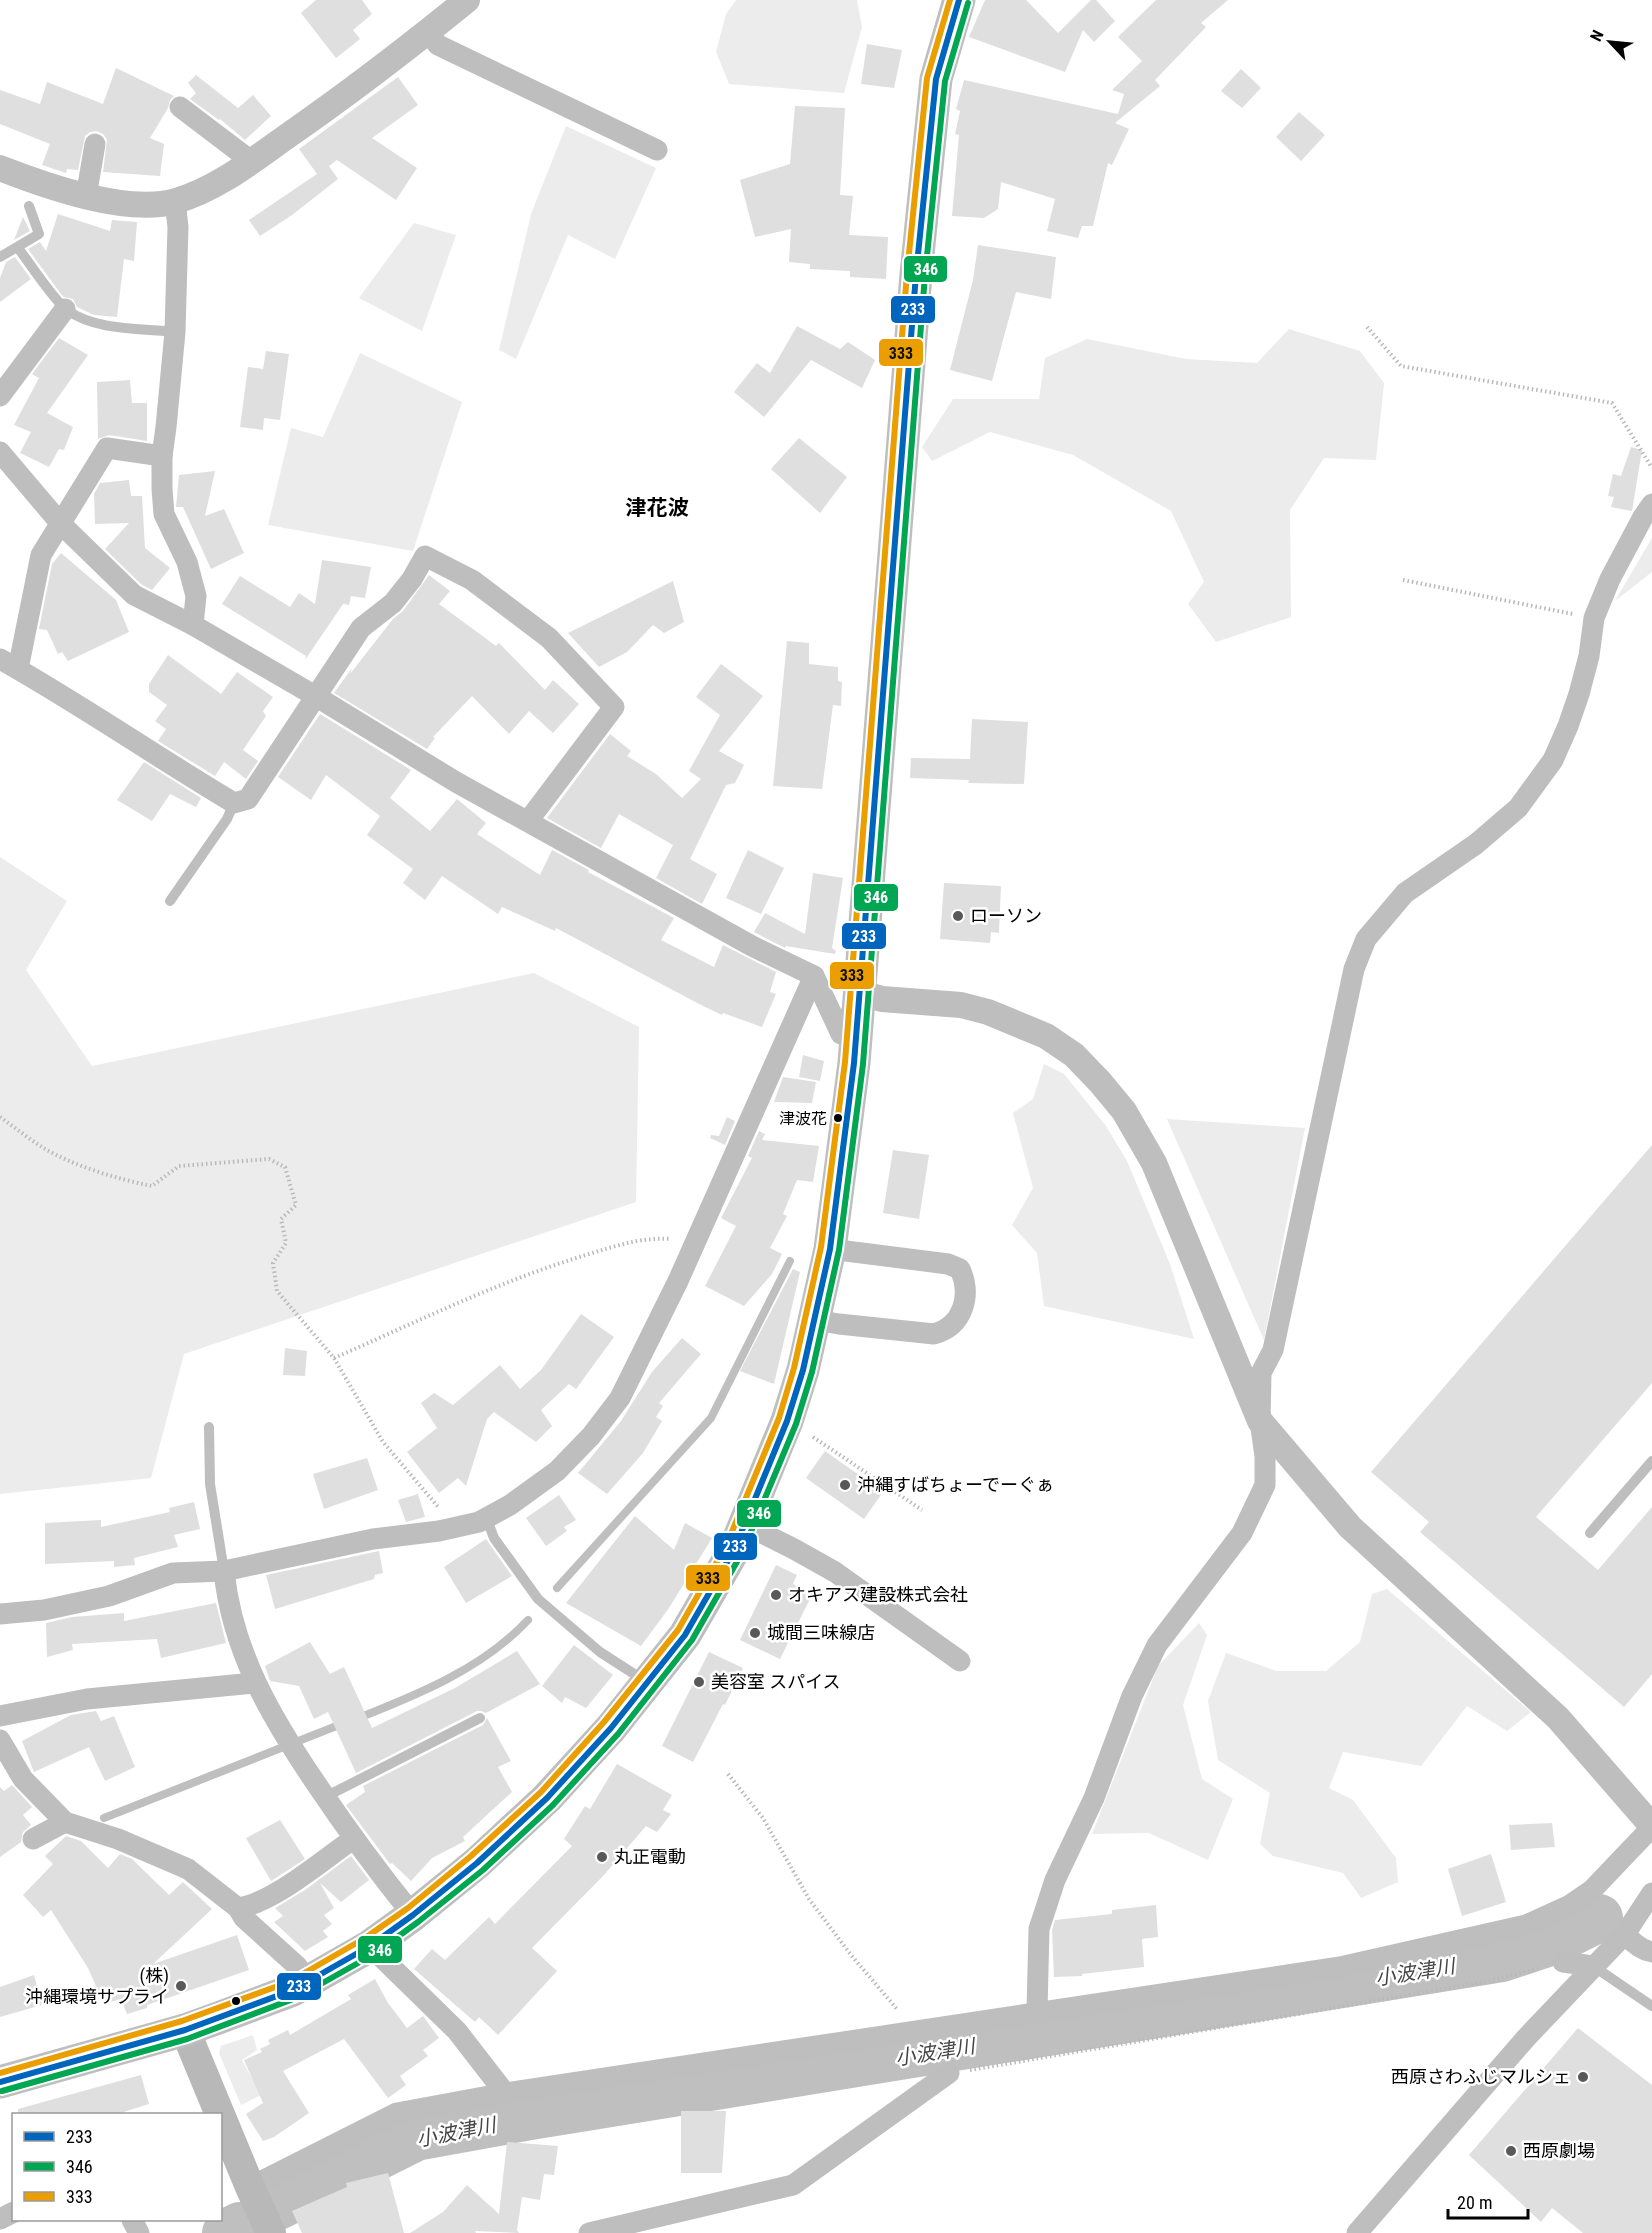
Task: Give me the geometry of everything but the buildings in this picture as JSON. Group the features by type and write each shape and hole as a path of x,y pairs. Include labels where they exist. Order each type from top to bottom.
{"main road":[{"path":"0,2082 185,2030 293,1990 370,1947 477,1863 547,1798 611,1728 685,1635 734,1550 787,1421 803,1370 830,1249 861,993 915,286 936,79 959,0"},
{"path":"185,2030 219,2113"},
{"path":"222,2119 271,2233"}],"street":[{"path":"0,168 86,197 145,203 175,201 208,188 251,161 345,95 467,0"},
{"path":"427,31 438,45 657,150"},
{"path":"180,107 251,161"},
{"path":"86,197 95,144"},
{"path":"175,201 178,227 175,332 162,456 164,514 187,562 196,596 193,625"},
{"path":"0,396 65,309"},
{"path":"162,456 107,448 41,555 9,664 234,803 248,800 362,628 393,603 412,579 425,556 472,580 549,638 614,707 528,821"},
{"path":"1,455 61,524 134,595 193,625 317,697 456,782 752,946 814,976 841,1034 861,993 882,999 961,1005 988,1012 1046,1036 1074,1055 1101,1082 1124,1111 1154,1163 1260,1421 1350,1527 1558,1718 1652,1826 1592,1890 1570,1905 1526,1925 1340,1966 505,2093 397,2113 250,2187"},
{"path":"1036,2011 1039,1929 1055,1880 1095,1798 1145,1666 1157,1645 1242,1533 1265,1485 1265,1456 1260,1421 1261,1373 1273,1350 1354,969 1366,939 1405,893 1476,844 1518,808 1552,760 1568,726 1579,694 1589,656 1594,618 1610,579 1652,504"},
{"path":"0,1614 44,1610 110,1596 173,1573 224,1571 373,1539 479,1522 510,1505 557,1471 591,1436 620,1398 694,1246 814,976"},
{"path":"815,1320 934,1334 947,1330 958,1318 966,1300 965,1281 960,1269 948,1264 830,1249"},
{"path":"744,1524 835,1572 960,1661"},
{"path":"224,1571 226,1595 254,1683 296,1754 353,1839 413,1915"},
{"path":"0,1716 87,1699 254,1683"},
{"path":"0,1740 23,1779 65,1822 118,1839 188,1869 238,1908 244,1918 297,1966 308,1981"},
{"path":"33,1839 65,1822"},
{"path":"238,1908 253,1906 353,1839"},
{"path":"1357,2233 1526,2038 1625,1934 1652,1893"},
{"path":"1625,1934 1631,1941 1646,1951 1652,1952"},
{"path":"370,1947 457,2031 505,2093"},
{"path":"1563,1962 1593,1966"},
{"path":"589,2233 793,2185 949,2073"}],"lane":[{"path":"0,257 39,234 30,206"},
{"path":"18,248 65,309 94,322 175,332"},
{"path":"170,901 226,819 234,803"},
{"path":"209,1428 210,1484 224,1571"},
{"path":"1590,1533 1652,1461"},
{"path":"486,1517 494,1539 538,1599 600,1652 648,1683"},
{"path":"325,1797 480,1718"},
{"path":"1593,1966 1652,2006"}],"path":[{"path":"1367,327 1401,366 1612,403 1652,468"},
{"path":"1403,580 1594,618"},
{"path":"0,1117 44,1148 86,1167 126,1181 152,1186 179,1166 269,1159 285,1167 296,1205 281,1219 286,1243 273,1263 277,1291 334,1358 383,1442 454,1527"},
{"path":"334,1358 496,1286 571,1259 630,1241 656,1238 681,1240 694,1246"},
{"path":"787,1421 922,1510"},
{"path":"728,1774 763,1818 809,1899 850,1955 901,2014 910,2030"},
{"path":"949,2073 1485,1982 1563,1962"}],"shaded area":[{"path":"736,0 857,0 862,27 844,93 729,84 716,52 726,14"},
{"path":"566,126 656,168 615,259 568,235 516,359 499,350 531,214"},
{"path":"414,223 456,235 422,331 359,298"},
{"path":"1289,329 1360,351 1384,383 1376,460 1324,458 1290,510 1291,617 1216,642 1188,604 1204,582 1171,511 1073,455 990,432 932,461 922,447 953,399 1039,399 1045,358 1087,339 1186,359 1257,363"},
{"path":"360,353 462,402 413,551 268,525 291,428 323,437"},
{"path":"1652,538 1652,572 1615,601"},
{"path":"0,857 67,901 26,970 92,1066 534,973 639,1027 636,1202 184,1354 151,1478 0,1494"},
{"path":"1044,1064 1064,1074 1106,1126 1127,1161 1170,1264 1194,1339 1044,1306 1037,1253 1012,1225 1033,1188 1013,1113 1033,1099"},
{"path":"1167,1119 1305,1128 1264,1340"},
{"path":"1387,1589 1531,1712 1507,1731 1467,1706 1421,1766 1343,1752 1329,1788 1353,1800 1396,1858 1398,1882 1361,1898 1343,1873 1273,1856 1260,1844 1270,1793 1218,1760 1208,1701 1226,1653 1276,1671 1326,1671 1360,1642 1372,1594"},
{"path":"1199,1623 1207,1635 1183,1705 1202,1779 1233,1799 1208,1860 1149,1833 1092,1834 1158,1666"},
{"path":"253,2035 257,2050 242,2060 261,2095 241,2105 219,2053 221,2046"}],"waterway":[{"path":"557,1588 711,1418 790,1261"},
{"path":"356,1719 425,1690 469,1667 490,1653 528,1620"},
{"path":"104,1818 344,1723"},
{"name":"小波津川","path":"278,2206 416,2137 531,2116 1502,1958 1553,1941 1599,1918"},
{"name":"小波津川","path":"226,2233 240,2226"}],"transit line":[{"name":"333","path":"0,2073 182,2021 289,1982 365,1938 408,1908 471,1856 541,1792 604,1722 678,1630 726,1546 779,1418 794,1368 821,1247 845,1062 907,273 927,78 950,0"},
{"name":"233","path":"0,2082 185,2030 293,1990 370,1946 413,1915 477,1863 547,1798 611,1728 685,1635 734,1550 787,1421 803,1370 830,1249 854,1063 916,274 936,79 959,0"},
{"name":"346","path":"2,2091 187,2039 296,1998 374,1954 483,1870 553,1805 618,1734 692,1640 742,1553 796,1424 812,1372 839,1250 863,1064 925,275 945,81 968,3"}],"place":[{"name":"ローソン","path":"958,916"},
{"name":"津波花","path":"838,1118"},
{"name":"沖縄すばちょーでーぐぁ","path":"845,1485"},
{"name":"オキアス建設株式会社","path":"776,1595"},
{"name":"城間三味線店","path":"755,1633"},
{"name":"美容室 スパイス","path":"699,1682"},
{"name":"丸正電動","path":"602,1857"},
{"name":"(株) 沖縄環境サプライ","path":"181,1986"},
{"name":"西原さわふじマルシェ","path":"1583,2077"},
{"name":"西原劇場","path":"1511,2151"}],"district":[{"name":"津花波","path":"657,508"}]}
